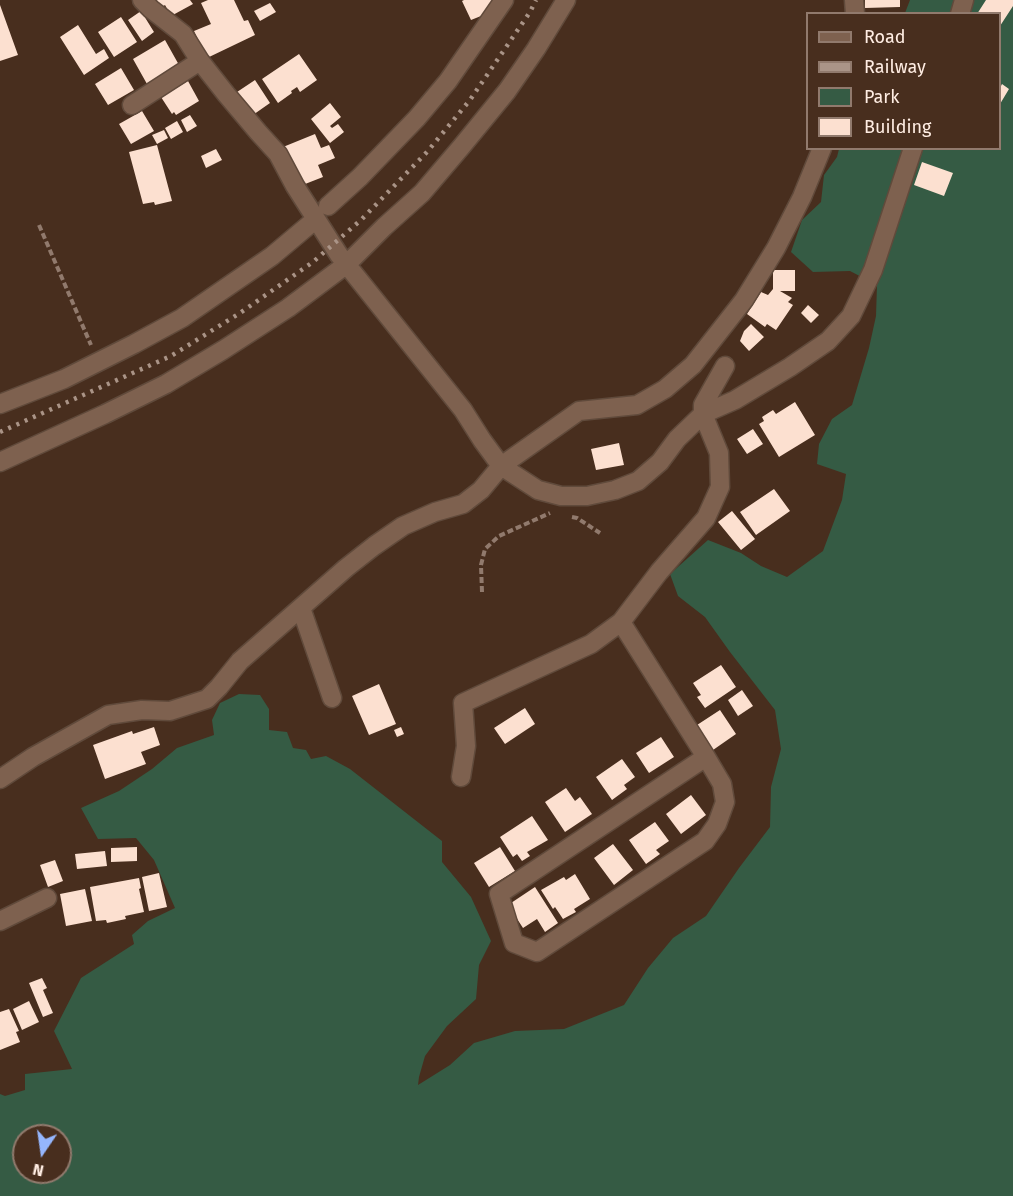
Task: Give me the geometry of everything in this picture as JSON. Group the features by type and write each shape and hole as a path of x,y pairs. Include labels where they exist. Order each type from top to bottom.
{"street":[{"path":"142,0 183,34 225,94 278,154 295,186 322,213 339,255 463,410 501,466 538,490 561,496 587,496 615,490 638,481 660,462 677,439 703,414 735,400 828,341 851,316 873,270 912,150"},
{"path":"0,404 64,379 182,318 272,255 322,213 417,118 448,81 504,0"},
{"path":"0,462 166,384 288,308 347,264 422,193 462,147 507,91 566,0"},
{"path":"132,105 200,61"},
{"path":"0,779 33,757 108,715 142,710 170,711 207,699 240,661 346,568 403,526 435,512 463,504 481,490 501,466 579,411 637,405 665,389 693,365 744,300 776,248 802,197 821,150"},
{"path":"461,777 466,746 463,703 591,644 621,622 705,518 720,487 719,453 703,414 703,405 725,366"},
{"path":"301,608 332,698"},
{"path":"621,622 706,757 722,784 725,802 717,824 705,841 537,952 514,943 499,894 706,757"},
{"path":"0,921 47,898"}],"path":[{"path":"39,225 98,362"},
{"path":"482,592 481,565 484,549 499,536 554,511 561,496"},
{"path":"570,516 600,533"}],"green space":[{"path":"910,0 1013,0 1013,1196 0,1196 0,1094 5,1096 25,1090 25,1074 72,1069 54,1031 81,978 134,944 132,935 148,921 175,908 154,860 136,838 98,839 81,808 119,791 152,769 177,748 214,735 212,720 220,703 239,694 260,695 269,709 269,730 287,732 293,748 306,750 311,759 326,756 350,769 442,841 442,862 471,897 491,941 479,965 476,999 447,1026 425,1056 418,1085 450,1065 474,1043 515,1031 564,1029 624,1005 648,968 673,938 706,916 770,827 771,787 781,749 775,710 705,617 678,596 670,574 708,540 741,553 761,566 787,577 823,551 842,500 846,474 817,464 819,444 832,419 852,405 876,316 877,285 850,271 813,272 791,252 802,220 821,202 824,175 837,157 839,150 1001,150 1001,12 905,12"}],"building":[{"path":"154,0 190,0 193,4 171,16 165,5 159,9"},
{"path":"208,0 234,0 244,21 248,20 255,35 207,58 194,31 211,24 201,3"},
{"path":"495,0 482,19 481,16 471,20 462,1"},
{"path":"865,0 900,0 900,7 865,8"},
{"path":"986,0 1013,0 1013,6 1001,24 1001,12 978,12"},
{"path":"270,3 276,12 260,21 254,11"},
{"path":"0,5 18,55 0,61"},
{"path":"141,11 154,32 142,41 128,20"},
{"path":"121,17 137,42 114,57 98,32"},
{"path":"78,25 96,54 104,49 109,58 84,75 60,37"},
{"path":"165,40 179,65 147,84 133,59"},
{"path":"299,54 317,80 300,92 297,87 278,103 262,79"},
{"path":"121,68 134,90 108,105 95,84"},
{"path":"255,80 270,103 250,117 234,94"},
{"path":"188,81 199,101 176,115 174,112 172,114 161,97"},
{"path":"1002,84 1009,89 1001,102"},
{"path":"330,103 341,117 330,126 332,128 338,124 344,132 330,143 311,119"},
{"path":"142,111 154,131 131,144 119,124"},
{"path":"190,115 197,126 187,132 181,120"},
{"path":"177,121 183,132 171,139 165,128"},
{"path":"164,130 168,138 157,144 152,135"},
{"path":"315,134 321,148 329,145 335,158 318,165 323,177 300,186 283,147"},
{"path":"157,145 172,201 155,205 154,202 143,204 129,152"},
{"path":"216,149 222,160 206,168 201,156"},
{"path":"922,162 953,173 944,196 914,185"},
{"path":"773,270 795,270 795,291 780,291 792,298 788,302 793,305 776,330 767,324 765,327 747,314 761,292 768,295 773,289"},
{"path":"808,305 819,315 811,323 801,313"},
{"path":"751,324 764,337 749,351 740,341 744,331"},
{"path":"795,402 815,435 779,457 759,424 764,421 762,417 773,410 776,414"},
{"path":"753,429 763,444 747,454 737,439"},
{"path":"619,443 624,465 596,470 591,449"},
{"path":"774,489 790,511 756,535 740,512"},
{"path":"732,511 755,539 741,550 718,522"},
{"path":"721,665 736,687 705,708 697,697 701,695 693,683"},
{"path":"379,684 396,724 369,735 352,696"},
{"path":"742,690 753,706 738,716 728,700"},
{"path":"525,708 535,724 505,744 494,728"},
{"path":"720,710 736,734 713,750 697,725"},
{"path":"154,727 160,745 141,752 146,764 105,779 93,745 132,731 133,734"},
{"path":"401,727 404,734 397,737 394,730"},
{"path":"661,737 674,757 649,773 636,753"},
{"path":"622,759 635,777 624,785 627,789 612,800 596,777"},
{"path":"566,788 575,801 580,797 592,814 565,832 545,802"},
{"path":"691,795 706,815 681,834 666,814"},
{"path":"532,816 548,840 527,852 530,856 522,861 517,854 513,857 500,837"},
{"path":"655,822 669,841 656,850 660,854 646,864 629,840"},
{"path":"613,844 633,870 614,885 594,858"},
{"path":"137,847 137,861 111,862 111,848"},
{"path":"500,847 515,871 489,887 474,863"},
{"path":"105,851 107,866 77,869 75,854"},
{"path":"55,860 63,881 48,887 40,865"},
{"path":"159,873 167,907 149,911 142,877"},
{"path":"575,874 590,899 574,909 576,912 563,919 555,907 553,909 541,890 564,877 566,880"},
{"path":"139,878 144,912 107,923 106,920 96,921 90,887"},
{"path":"535,887 558,923 545,932 537,919 523,928 508,905"},
{"path":"85,889 92,921 66,926 60,894"},
{"path":"42,978 47,988 43,990 53,1013 43,1017 29,983"},
{"path":"29,1001 39,1022 22,1030 13,1009"},
{"path":"9,1009 19,1031 16,1032 20,1042 0,1050 0,1012"}],"railway":[{"path":"0,432 171,356 240,313 313,262 362,219 427,152 470,100 536,0"}]}
